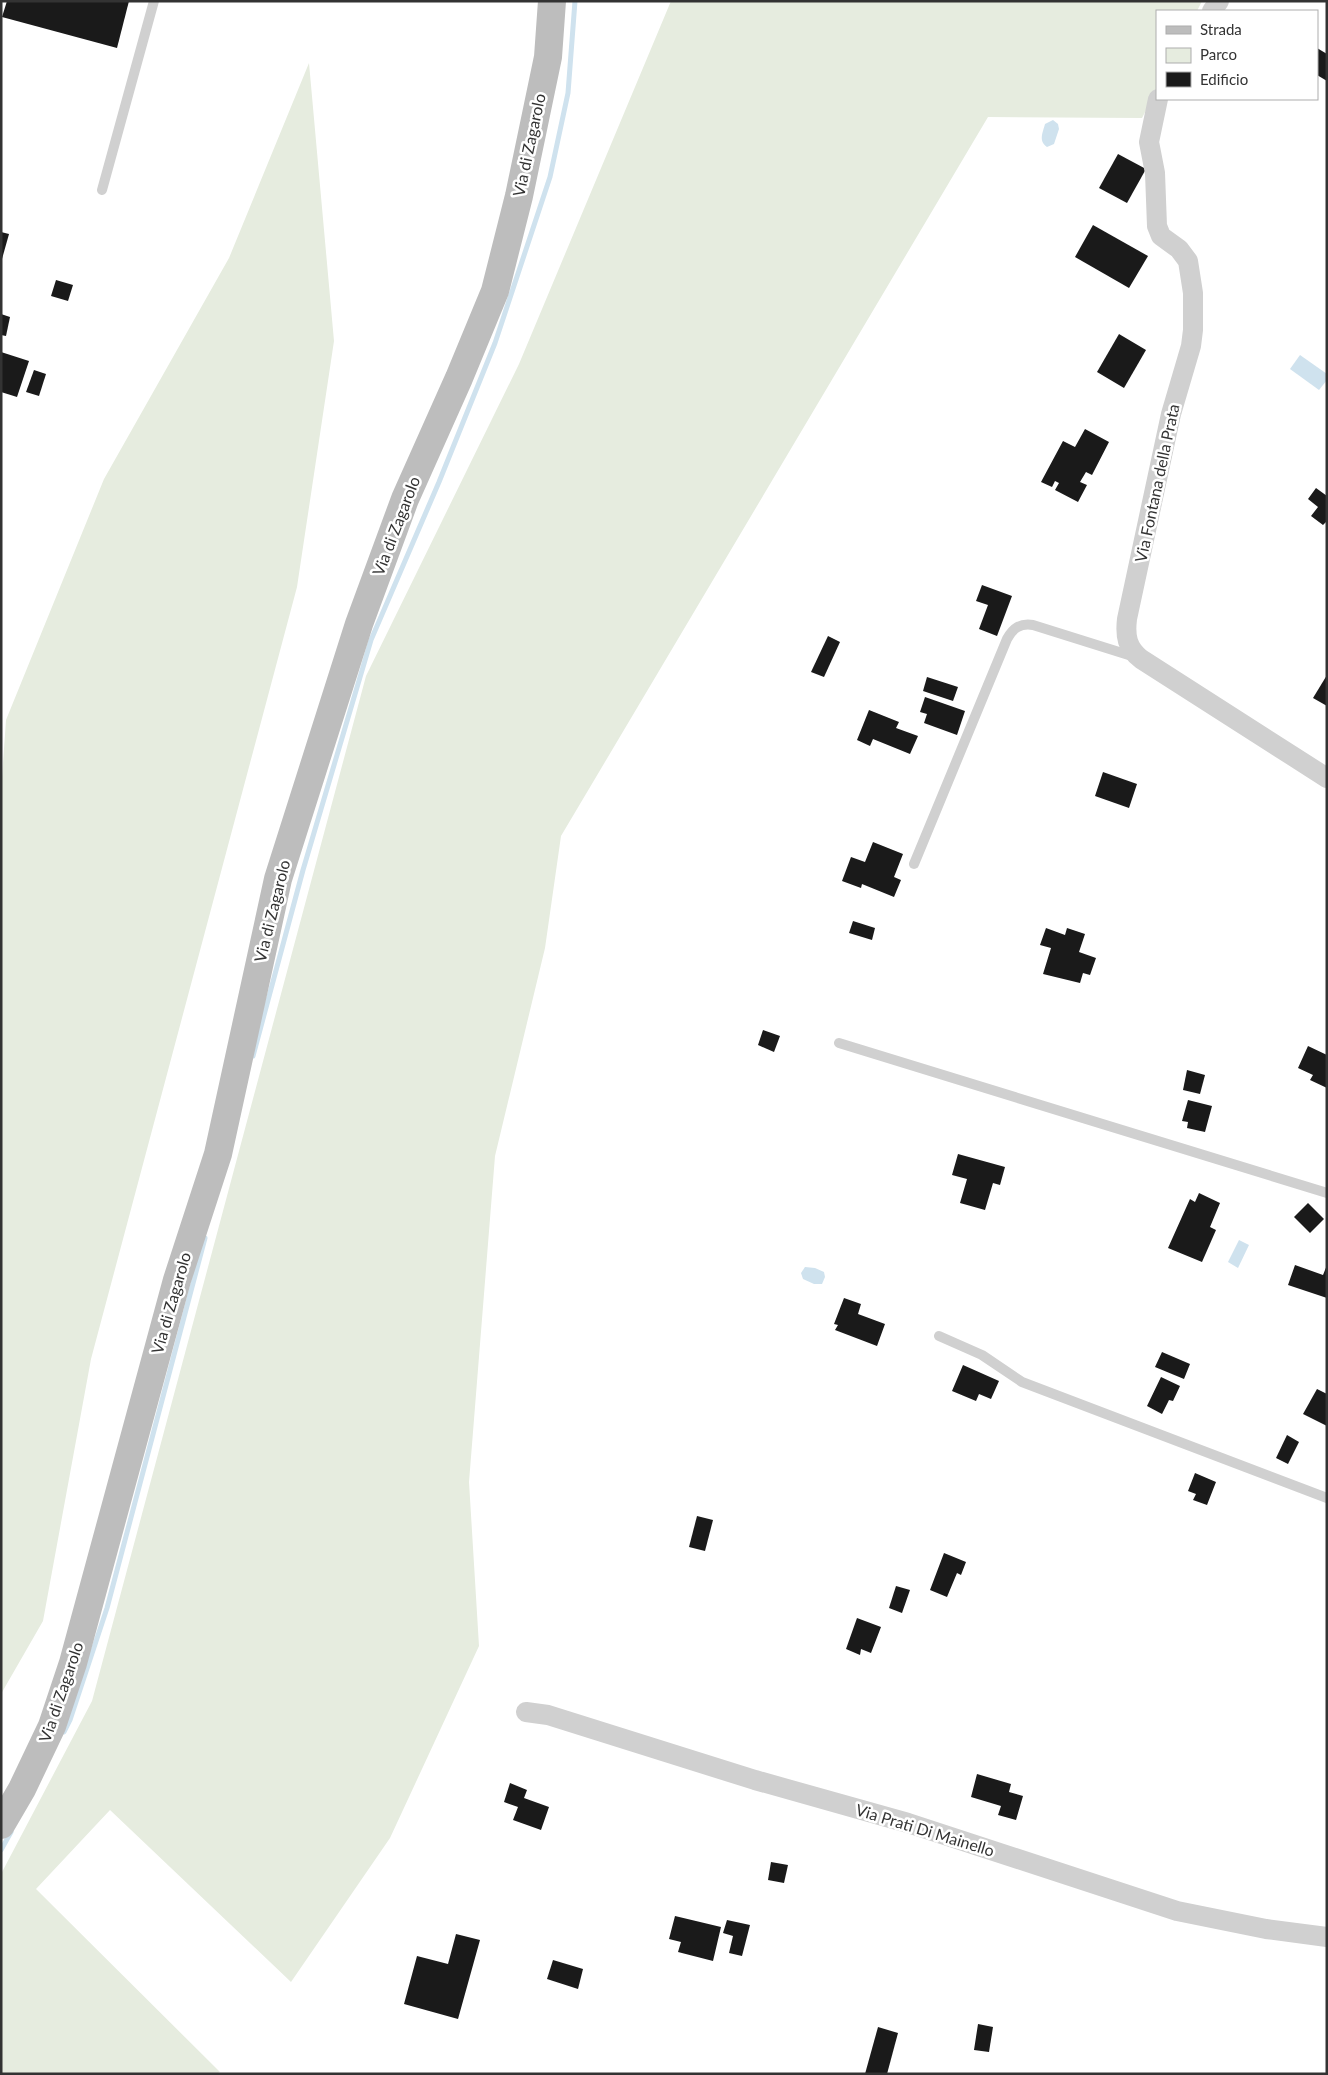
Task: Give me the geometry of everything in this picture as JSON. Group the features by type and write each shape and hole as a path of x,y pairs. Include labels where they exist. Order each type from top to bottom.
{"main road":[{"name":"Via di Zagarolo","path":"1,1825 22,1789 52,1726 73,1662 177,1280 218,1154 278,879 359,624 405,499 460,378 495,291 519,196 548,57 552,1"}],"street":[{"name":"Via Fontana della Prata","path":"1158,100 1149,139 1155,173 1157,226 1161,236 1178,249 1188,261 1193,284 1194,310 1191,346 1171,414 1127,619 1127,641 1131,650 1141,659 1327,778"},
{"name":"Via Prati Di Mainello","path":"526,1712 548,1715 755,1780 908,1823 1177,1911 1266,1929 1327,1937"}],"lane":[{"path":"102,190 154,1"},
{"path":"914,864 1007,640 1014,630 1022,624 1033,625 1141,659"},
{"path":"839,1044 1327,1193"},
{"path":"939,1336 982,1355 1022,1382 1327,1498"}],"green space":[{"path":"671,1 1202,1 1198,10 1156,10 1156,91 1142,118 988,117 561,836 545,948 495,1156 469,1482 479,1646 390,1838 291,1982 110,1810 36,1889 220,2072 216,2074 1,2074 1,1874 92,1701 366,676 519,364"},
{"path":"309,63 334,341 297,587 91,1359 43,1621 1,1694 1,792 6,720 104,479 229,258"}],"water":[{"path":"1053,120 1058,124 1059,129 1054,144 1047,147 1044,145 1042,133 1045,124"},
{"path":"1300,355 1327,374 1327,380 1319,390 1290,369"},
{"path":"1239,1240 1249,1245 1238,1268 1228,1262"},
{"path":"805,1267 815,1268 824,1272 825,1277 822,1284 814,1284 803,1279 801,1273"}],"building":[{"path":"7,1 129,1 117,48 2,17"},
{"path":"1318,49 1327,54 1327,81 1318,76"},
{"path":"1118,154 1146,169 1127,203 1099,188"},
{"path":"1093,225 1148,256 1129,288 1075,257"},
{"path":"1,232 9,234 2,259 1,259"},
{"path":"56,280 73,285 68,301 51,296"},
{"path":"1,314 10,317 6,336 1,335"},
{"path":"1119,334 1146,350 1124,388 1097,372"},
{"path":"1,352 29,361 17,397 1,392"},
{"path":"34,370 46,374 39,396 26,392"},
{"path":"1085,429 1109,442 1092,475 1086,472 1080,482 1087,485 1078,502 1055,490 1059,483 1055,481 1052,487 1041,482 1063,441 1075,447"},
{"path":"1316,488 1327,496 1327,521 1323,525 1311,516 1318,507 1308,499"},
{"path":"982,585 1012,596 997,636 979,629 988,605 976,601"},
{"path":"828,636 840,642 824,677 811,672"},
{"path":"1327,675 1327,706 1313,698"},
{"path":"927,677 958,687 953,701 923,691"},
{"path":"925,697 965,711 957,735 924,723 927,714 920,712"},
{"path":"869,710 899,722 896,728 918,736 910,754 873,739 870,746 857,740"},
{"path":"1103,772 1137,784 1129,808 1095,796"},
{"path":"873,842 903,854 894,877 901,880 894,897 862,884 861,888 842,881 851,857 865,862"},
{"path":"853,921 875,928 872,940 849,933"},
{"path":"1046,928 1065,935 1067,928 1085,934 1079,952 1096,958 1090,975 1083,973 1080,983 1043,974 1051,948 1040,945"},
{"path":"763,1030 780,1036 774,1052 758,1045"},
{"path":"1308,1046 1327,1055 1327,1088 1310,1080 1313,1075 1298,1068"},
{"path":"1187,1070 1205,1075 1200,1094 1183,1090"},
{"path":"1188,1100 1212,1106 1205,1132 1187,1128 1188,1122 1182,1121"},
{"path":"958,1154 1005,1167 1000,1185 993,1183 985,1210 960,1203 967,1179 952,1175"},
{"path":"1199,1193 1220,1203 1210,1227 1216,1230 1202,1262 1168,1248 1190,1199 1195,1202"},
{"path":"1308,1203 1324,1219 1310,1233 1294,1217"},
{"path":"1295,1265 1323,1275 1327,1265 1327,1298 1288,1285"},
{"path":"844,1298 861,1304 858,1314 885,1324 877,1346 835,1330 838,1325 834,1324"},
{"path":"1162,1352 1190,1364 1184,1379 1155,1367"},
{"path":"963,1365 999,1381 991,1399 979,1394 976,1401 952,1391"},
{"path":"1161,1377 1180,1386 1173,1401 1169,1400 1162,1414 1147,1406"},
{"path":"1317,1389 1327,1394 1327,1426 1303,1414"},
{"path":"1287,1435 1299,1442 1288,1464 1276,1458"},
{"path":"1195,1473 1216,1482 1207,1505 1193,1500 1196,1494 1188,1491"},
{"path":"697,1516 713,1520 705,1551 689,1547"},
{"path":"944,1553 966,1562 961,1575 957,1573 947,1597 930,1590"},
{"path":"896,1586 910,1590 902,1613 889,1608"},
{"path":"857,1618 881,1627 871,1653 861,1649 860,1655 846,1649"},
{"path":"977,1774 1011,1784 1009,1792 1023,1796 1016,1820 998,1815 1001,1806 971,1797"},
{"path":"510,1783 527,1790 524,1798 549,1807 541,1830 513,1820 518,1807 504,1802"},
{"path":"771,1862 788,1865 784,1883 768,1880"},
{"path":"675,1916 721,1927 713,1961 678,1952 681,1942 669,1939"},
{"path":"727,1920 750,1925 742,1956 729,1953 733,1936 723,1933"},
{"path":"456,1934 480,1940 458,2019 404,2004 417,1956 448,1964"},
{"path":"553,1960 583,1969 578,1989 547,1979"},
{"path":"978,2024 993,2027 989,2052 974,2050"},
{"path":"878,2027 898,2033 887,2074 865,2074"}],"waterway":[{"path":"253,1056 303,870 371,640 439,482 495,343 550,177 568,93 575,1"},
{"path":"64,1732 70,1720 107,1608 205,1238"},
{"path":"1,1850 11,1832"}]}
